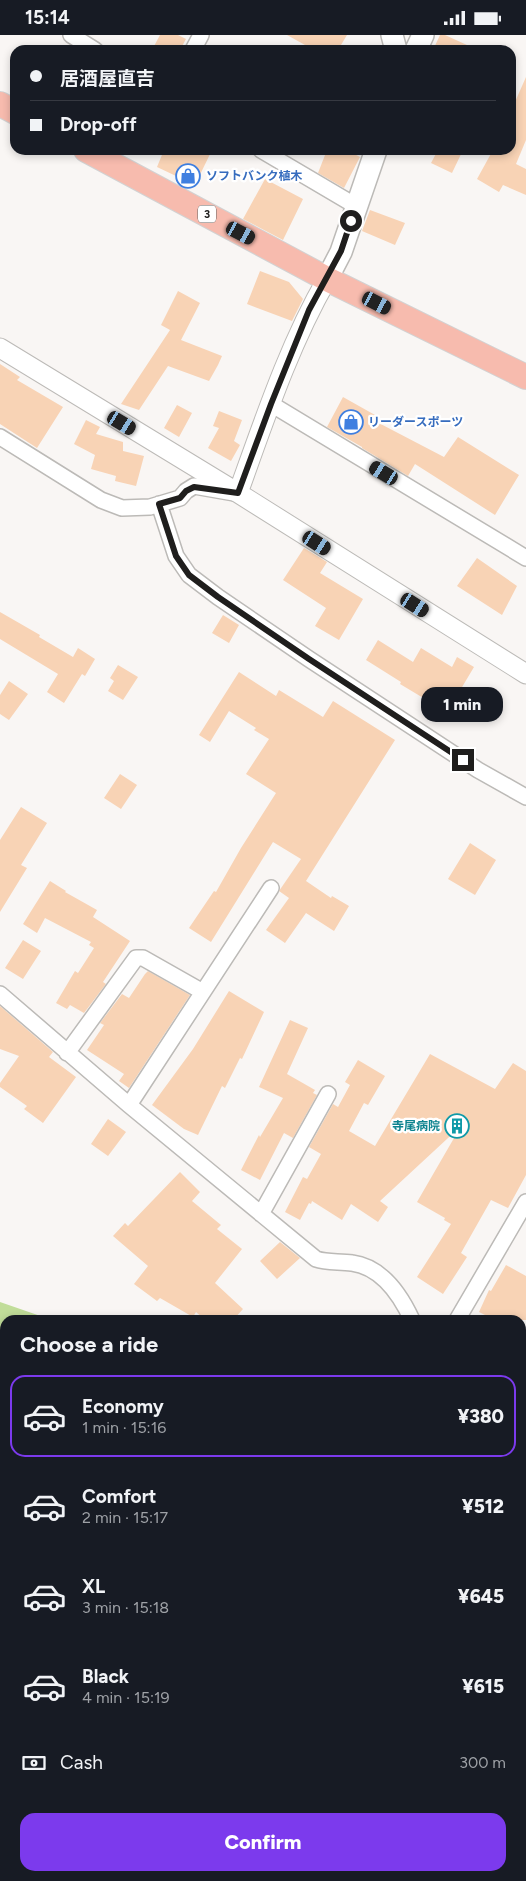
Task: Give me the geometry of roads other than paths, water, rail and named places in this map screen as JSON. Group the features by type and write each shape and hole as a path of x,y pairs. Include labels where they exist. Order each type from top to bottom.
{"highway":[{"name":"3","path":"95,155 327,279 526,377"}],"main road":[{"path":"327,279 341,251 374,155"}],"street":[{"path":"71,35 87,45"},
{"path":"269,155 356,206"},
{"path":"238,493 309,310 327,279"},
{"path":"0,348 238,493 526,674"},
{"path":"271,404 526,557"},
{"path":"0,437 100,500 122,508 150,507 180,498 186,491 194,487 238,493"},
{"path":"159,504 176,556 189,575 218,597 357,691 478,770 526,797"},
{"path":"129,1105 271,888"},
{"path":"67,1053 131,962 136,958 142,958 203,992"},
{"path":"0,994 129,1105 316,1259 366,1266 380,1274 389,1282 409,1315"},
{"path":"261,1214 328,1093"},
{"path":"460,1315 526,1202"}],"place":[{"name":"ソフトバンク植木","path":"188,176"},
{"name":"リーダースポーツ","path":"351,422"},
{"name":"寺尾病院","path":"457,1126"}]}
